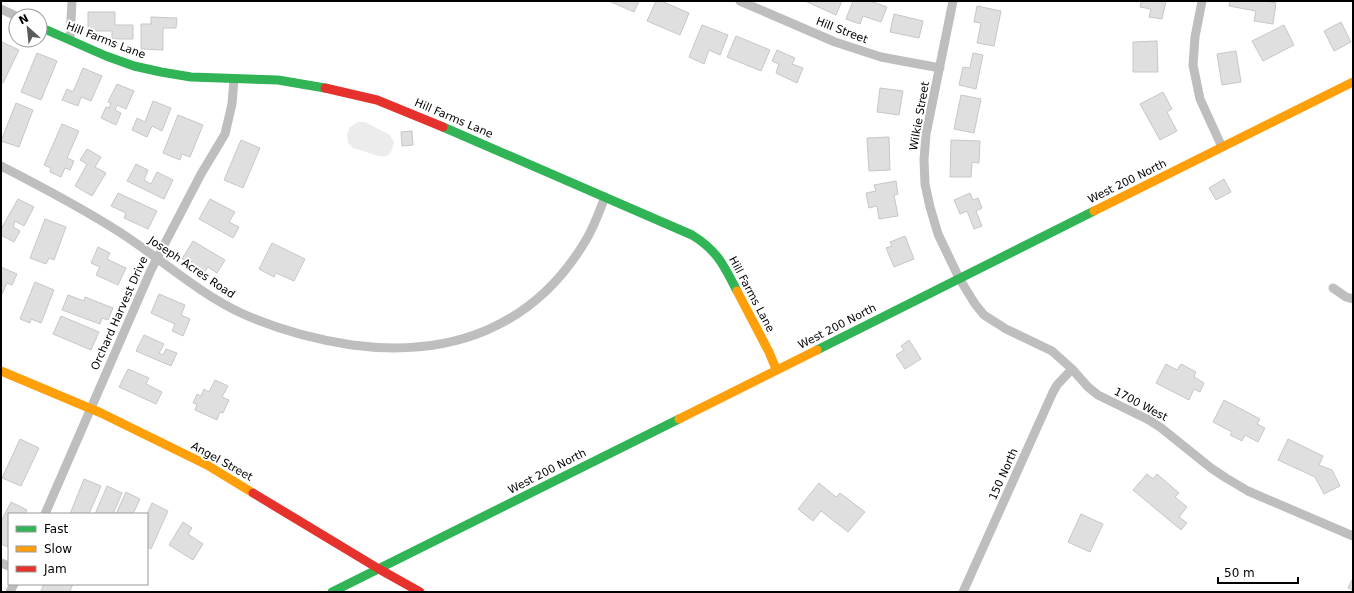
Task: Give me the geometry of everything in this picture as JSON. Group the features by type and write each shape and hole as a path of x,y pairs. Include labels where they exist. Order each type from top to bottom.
{"main road":[{"name":"Hill Farms Lane","path":"48,29 106,56 134,66 191,77 278,80 317,86 377,100 500,151 700,238 712,248 721,260 769,352 776,370"},
{"name":"West 200 North","path":"332,592 1353,82"},
{"name":"Angel Street","path":"1,371 90,408 207,465 420,592"}],"street":[{"path":"70,39 72,1"},
{"name":"Hill Street","path":"740,1 843,44 881,57 940,68"},
{"name":"Wilkie Street","path":"953,1 926,134 924,160 925,184 938,234 959,278"},
{"path":"1202,1 1195,37 1193,65 1200,99 1222,147"},
{"name":"Orchard Harvest Drive","path":"45,513 156,258 201,174 225,134 232,104 234,79"},
{"name":"Joseph Acres Road","path":"1,166 61,197 121,233 177,274 240,312 287,331 333,342 400,348 434,346 468,338 490,329 512,317 535,301 556,281 573,260 587,239 605,197"},
{"name":"1700 West","path":"959,278 975,304 984,315 1006,329 1052,351 1098,395 1147,418 1211,468 1248,491 1353,536"},
{"path":"1333,288 1346,297 1353,299"},
{"name":"150 North","path":"963,592 1053,392 1057,385 1072,369"}],"shaded area":[{"path":"358,122 365,122 390,135 394,143 391,152 387,156 379,156 353,148 348,143 347,135 350,127"}],"building":[{"path":"609,1 639,1 634,12"},
{"path":"656,1 661,1 689,13 680,35 647,21"},
{"path":"805,1 842,1 836,15"},
{"path":"853,1 870,1 887,7 881,22 863,16 860,24 846,19"},
{"path":"1141,1 1166,1 1162,19 1149,17 1151,9 1140,7"},
{"path":"1230,1 1265,1 1276,3 1273,24 1254,21 1256,11 1229,6"},
{"path":"977,6 1001,11 994,46 977,43 981,23 974,22"},
{"path":"88,12 115,12 115,25 133,25 133,39 112,39 112,31 88,31"},
{"path":"894,14 923,21 919,38 890,32"},
{"path":"151,17 177,18 176,28 163,28 163,50 141,49 141,24 151,24"},
{"path":"1341,22 1351,42 1334,51 1324,31"},
{"path":"702,25 728,35 720,55 709,50 704,64 689,57"},
{"path":"1284,25 1294,45 1263,61 1252,41"},
{"path":"736,36 770,50 761,71 727,57"},
{"path":"1157,41 1158,72 1133,72 1133,42"},
{"path":"2,42 8,45 8,48 15,48 19,50 3,83 1,82"},
{"path":"777,50 795,58 792,64 803,68 797,83 776,73 779,64 772,61"},
{"path":"1236,51 1241,82 1222,85 1217,54"},
{"path":"37,53 57,61 41,100 21,92"},
{"path":"973,53 983,55 976,89 959,85 963,67 970,68"},
{"path":"83,68 102,76 91,101 81,97 78,106 62,100 67,89 73,92"},
{"path":"117,84 134,91 126,109 117,105 115,110 121,113 116,125 101,118 106,107 109,108 111,103 108,102"},
{"path":"880,88 903,91 899,115 877,112"},
{"path":"1163,92 1172,109 1167,112 1177,131 1160,140 1140,104"},
{"path":"961,95 981,99 974,133 954,129"},
{"path":"153,101 171,108 162,131 152,126 147,137 132,130 137,118 145,122"},
{"path":"16,103 33,110 19,147 1,141"},
{"path":"178,115 203,125 190,157 182,154 180,160 163,153"},
{"path":"62,124 79,131 67,158 74,161 70,170 65,168 61,177 50,172 51,168 44,165"},
{"path":"412,131 413,145 402,146 401,132"},
{"path":"889,137 890,170 869,171 867,138"},
{"path":"241,140 260,148 243,188 224,180"},
{"path":"951,140 980,141 979,163 972,162 971,177 950,177"},
{"path":"87,149 101,157 95,167 106,173 92,196 75,186 87,164 80,160"},
{"path":"136,164 148,170 144,180 151,184 157,172 173,180 164,199 127,181"},
{"path":"1224,179 1231,192 1216,200 1209,188"},
{"path":"896,181 898,194 894,195 898,216 879,219 877,206 869,208 866,193 876,191 874,185"},
{"path":"118,193 157,211 148,229 124,218 126,213 111,206"},
{"path":"970,193 973,200 978,198 982,208 976,211 982,226 974,229 967,211 960,214 954,200"},
{"path":"18,199 34,207 24,226 15,221 13,227 20,231 14,242 1,235 1,229"},
{"path":"210,199 235,212 229,222 239,227 233,238 199,219"},
{"path":"45,219 66,227 54,260 49,258 46,264 30,258"},
{"path":"905,236 914,259 894,267 886,248 892,246 890,242"},
{"path":"193,241 225,260 217,273 208,267 204,273 182,259"},
{"path":"272,243 305,259 294,281 276,273 274,277 259,269"},
{"path":"98,247 110,253 107,259 126,268 118,285 96,275 100,267 91,263"},
{"path":"1,267 17,274 12,285 7,283 1,296"},
{"path":"35,282 54,290 41,323 31,319 30,323 20,319"},
{"path":"159,294 185,305 181,315 190,319 183,336 172,331 175,324 151,313"},
{"path":"68,295 84,301 85,297 113,308 108,320 102,318 100,324 62,310"},
{"path":"61,316 99,332 91,350 53,334"},
{"path":"144,335 164,344 159,353 163,355 166,349 177,353 171,366 136,351"},
{"path":"909,340 921,359 905,369 896,355 904,350 901,346"},
{"path":"1166,364 1177,370 1181,364 1196,372 1194,377 1204,383 1200,392 1194,389 1189,400 1156,383"},
{"path":"128,369 149,378 146,384 162,392 156,404 119,387"},
{"path":"215,380 228,386 222,397 229,400 223,413 220,412 217,420 195,410 197,404 193,403 197,394 201,396 204,389 209,392"},
{"path":"1224,400 1260,419 1257,424 1265,428 1258,442 1245,435 1242,441 1230,435 1232,432 1213,422"},
{"path":"20,439 39,448 21,486 2,478"},
{"path":"1288,439 1323,456 1319,465 1332,470 1340,486 1324,494 1315,477 1278,460"},
{"path":"1147,474 1153,479 1157,474 1179,493 1175,497 1187,507 1179,517 1187,523 1181,530 1133,490"},
{"path":"84,479 101,486 89,513 70,513"},
{"path":"819,483 836,497 840,493 865,512 848,532 821,511 813,521 798,509"},
{"path":"107,486 122,493 113,513 95,513"},
{"path":"126,492 140,499 133,513 116,513"},
{"path":"11,502 27,510 26,513 8,513 8,547 1,544 1,521"},
{"path":"152,503 168,511 151,549 148,548 147,513"},
{"path":"1081,514 1103,524 1090,552 1068,542"},
{"path":"183,522 192,528 188,534 203,544 193,560 169,545"},
{"path":"1353,578 1353,590 1348,588"},
{"path":"44,585 73,585 70,591 74,592 44,592 41,591"}],"traffic: fast":[{"path":"48,31 106,56 134,66 161,72 191,77 278,80 325,88"},
{"path":"443,127 692,235 714,253 724,267 737,291"},
{"path":"817,350 1094,211"},
{"path":"332,592 679,419"}],"traffic: slow":[{"path":"1094,211 1353,82"},
{"path":"737,291 769,352 776,369"},
{"path":"679,419 817,350"},
{"path":"1,371 101,413 207,465 253,493"}],"traffic: jam":[{"path":"325,88 377,100 443,127"},
{"path":"253,493 420,592"}]}
